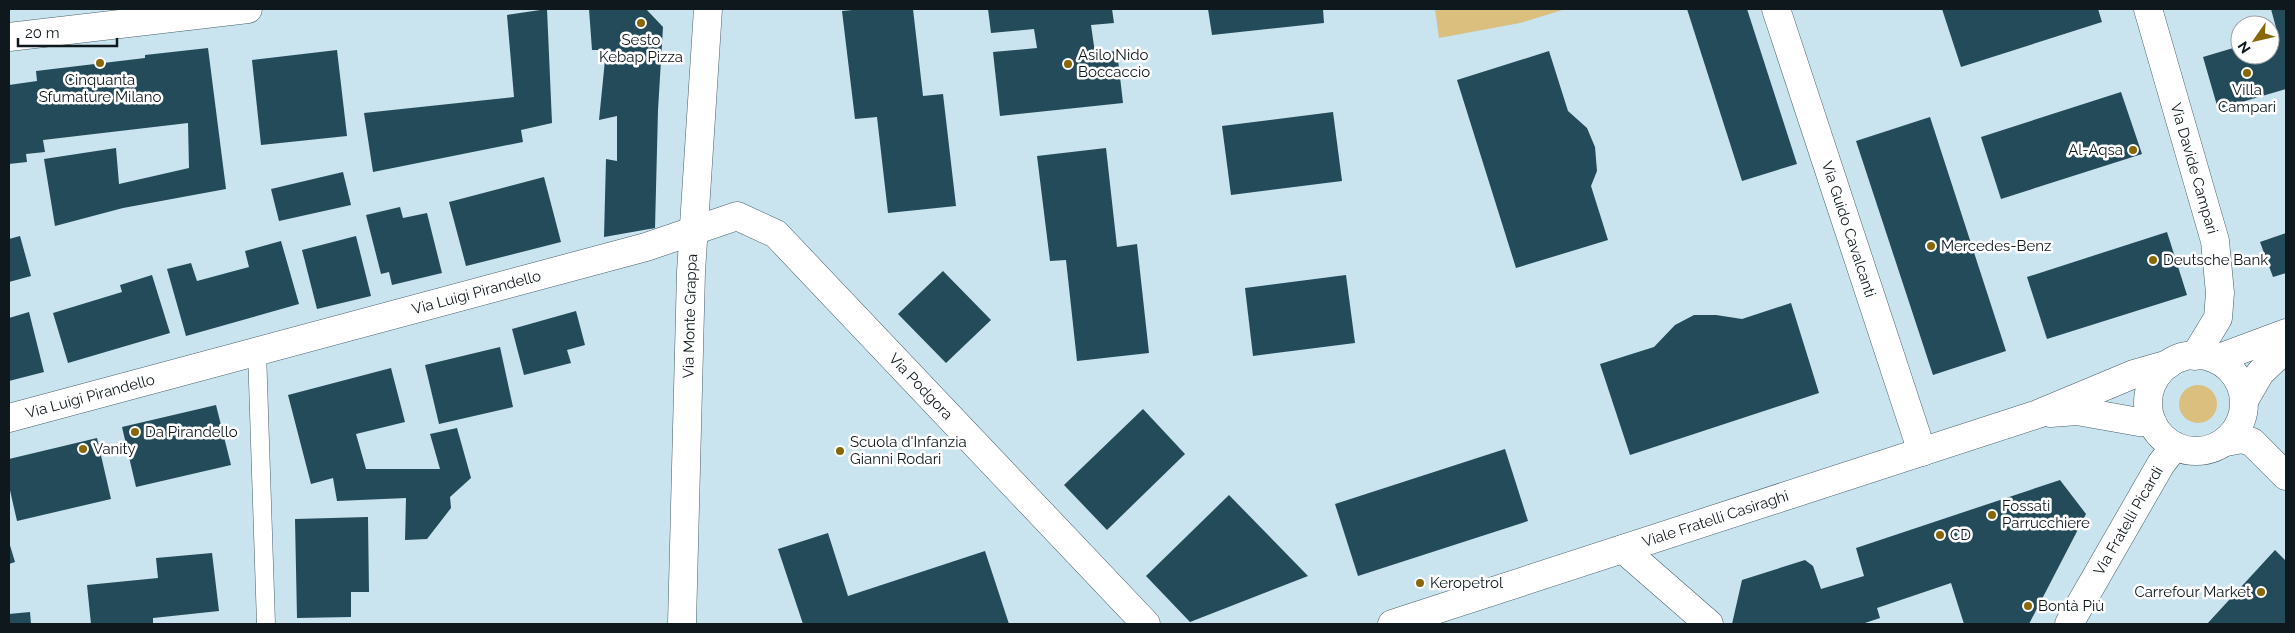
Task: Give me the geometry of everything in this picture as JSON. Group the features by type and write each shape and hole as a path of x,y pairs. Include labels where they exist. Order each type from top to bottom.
{"street":[{"path":"9,37 248,9"},
{"name":"Via Monte Grappa","path":"682,624 691,272 708,9"},
{"name":"Via Guido Cavalcanti","path":"1776,9 1922,452"},
{"name":"Via Davide Campari","path":"2148,9 2215,241 2220,293 2218,318 2206,357"},
{"name":"Via Podgora","path":"694,229 737,216 776,234 1146,624"},
{"name":"Via Luigi Pirandello","path":"9,418 637,249 694,229"},
{"name":"Viale Fratelli Casiraghi","path":"1392,624 2038,414 2112,382 2182,358 2206,357 2286,333"},
{"path":"2244,399 2260,373 2286,348"},
{"path":"2206,357 2230,369 2240,383 2244,399 2243,415 2237,429 2226,442"},
{"path":"2169,364 2158,376 2150,390 2149,406 2152,422 2165,440 2175,446 2192,451 2210,450 2226,442 2242,439 2252,442 2286,476"},
{"name":"Viale Fratelli Casiraghi","path":"2038,414 2077,411 2139,422 2152,422"},
{"name":"Via Fratelli Picardi","path":"2069,624 2161,464 2175,446"},
{"path":"1623,549 1709,624"}],"lane":[{"path":"257,352 266,624"}],"shaded area":[{"path":"1435,9 1566,9 1520,23 1439,38"},
{"path":"2198,385 2211,391 2217,404 2211,417 2198,423 2185,417 2179,404 2185,391"}],"building":[{"path":"547,9 552,123 521,130 523,142 373,172 364,113 514,97 507,15"},
{"path":"589,9 646,9 663,27 658,110 655,228 604,237 606,159 617,161 617,116 599,120 606,50 592,50"},
{"path":"913,9 923,96 943,94 956,206 888,213 877,117 855,119 842,11"},
{"path":"988,9 1112,9 1114,23 1091,25 1095,53 1117,51 1123,103 1000,116 993,52 1037,48 1034,29 991,33"},
{"path":"1208,9 1323,9 1324,23 1212,35"},
{"path":"1687,9 1747,9 1797,164 1742,181"},
{"path":"1942,9 2098,9 2102,22 1961,67"},
{"name":"Villa Campari","path":"2271,9 2286,9 2286,89 2218,109 2203,57 2230,49 2230,65 2280,65 2280,15 2273,15"},
{"path":"208,48 226,189 123,208 55,226 44,159 116,148 119,184 189,168 188,123 43,140 45,152 26,154 27,162 9,164 9,85 37,81 36,71 145,58 145,55"},
{"path":"337,50 347,136 261,145 252,60"},
{"path":"1549,51 1568,111 1587,128 1595,147 1597,171 1591,186 1608,240 1516,268 1457,80"},
{"path":"2121,92 2142,154 2001,199 1981,137"},
{"path":"1333,112 1342,181 1231,195 1222,126"},
{"name":"Mercedes-Benz","path":"1930,117 2006,351 1933,375 1856,141"},
{"path":"1106,148 1117,247 1137,244 1149,353 1077,361 1066,260 1050,261 1037,156"},
{"path":"343,172 351,205 279,221 271,189"},
{"path":"544,177 561,242 466,266 449,202"},
{"path":"400,207 403,218 427,213 442,273 392,285 389,272 381,274 366,215"},
{"path":"2167,232 2187,295 2047,339 2027,277"},
{"path":"2286,233 2286,273 2273,277 2260,242"},
{"path":"20,236 31,276 9,282 9,239"},
{"path":"356,236 371,296 317,309 302,250"},
{"path":"281,241 299,304 186,336 167,269 191,263 197,281 249,267 245,251"},
{"path":"943,271 991,320 946,363 898,314"},
{"path":"152,275 170,333 68,363 53,313 122,292 120,285"},
{"path":"1346,275 1355,343 1253,356 1245,288"},
{"path":"1791,303 1819,393 1630,455 1600,364 1654,347 1675,325 1694,315 1716,315 1742,319"},
{"path":"576,311 585,345 567,350 571,363 524,375 512,329"},
{"path":"29,312 44,372 9,381 9,318"},
{"path":"500,347 513,407 439,424 425,365"},
{"path":"391,368 405,422 356,434 366,469 440,469 430,434 457,428 471,478 450,497 451,508 427,539 405,540 406,498 337,501 333,478 311,484 288,395"},
{"path":"216,405 231,465 136,487 122,427"},
{"path":"1143,409 1185,454 1107,530 1064,485"},
{"path":"97,438 111,499 17,521 9,486 9,459"},
{"path":"1505,449 1528,521 1358,576 1335,504"},
{"path":"2060,480 2086,514 2029,624 1964,624 1951,583 1877,608 1880,618 1862,624 1732,624 1742,580 1805,560 1813,566 1821,589 1864,576 1856,548"},
{"path":"1229,495 1308,576 1190,622 1146,576"},
{"path":"368,517 369,592 351,592 351,617 297,618 295,519"},
{"path":"828,533 848,596 985,551 1009,624 803,624 778,549"},
{"path":"9,542 15,562 9,564"},
{"name":"Carrefour Market","path":"2275,550 2286,561 2286,624 2207,624"},
{"path":"212,553 219,611 153,618 153,624 91,624 87,585 158,578 156,558"},
{"path":"30,612 31,624 9,624 9,614"}],"place":[{"name":"Sesto Kebap Pizza","path":"641,23"},
{"name":"Cinquanta Sfumature Milano","path":"100,63"},
{"name":"Asilo Nido Boccaccio","path":"1068,64"},
{"name":"Villa Campari","path":"2247,73"},
{"name":"Al-Aqsa","path":"2133,150"},
{"name":"Mercedes-Benz","path":"1931,246"},
{"name":"Deutsche Bank","path":"2153,260"},
{"name":"Da Pirandello","path":"135,432"},
{"name":"Vanity","path":"83,449"},
{"name":"Scuola d'Infanzia Gianni Rodari","path":"840,451"},
{"name":"Fossati Parrucchiere","path":"1992,515"},
{"name":"CD","path":"1940,535"},
{"name":"Keropetrol","path":"1420,583"},
{"name":"Carrefour Market","path":"2261,592"},
{"name":"Bontà Più","path":"2028,606"}]}
